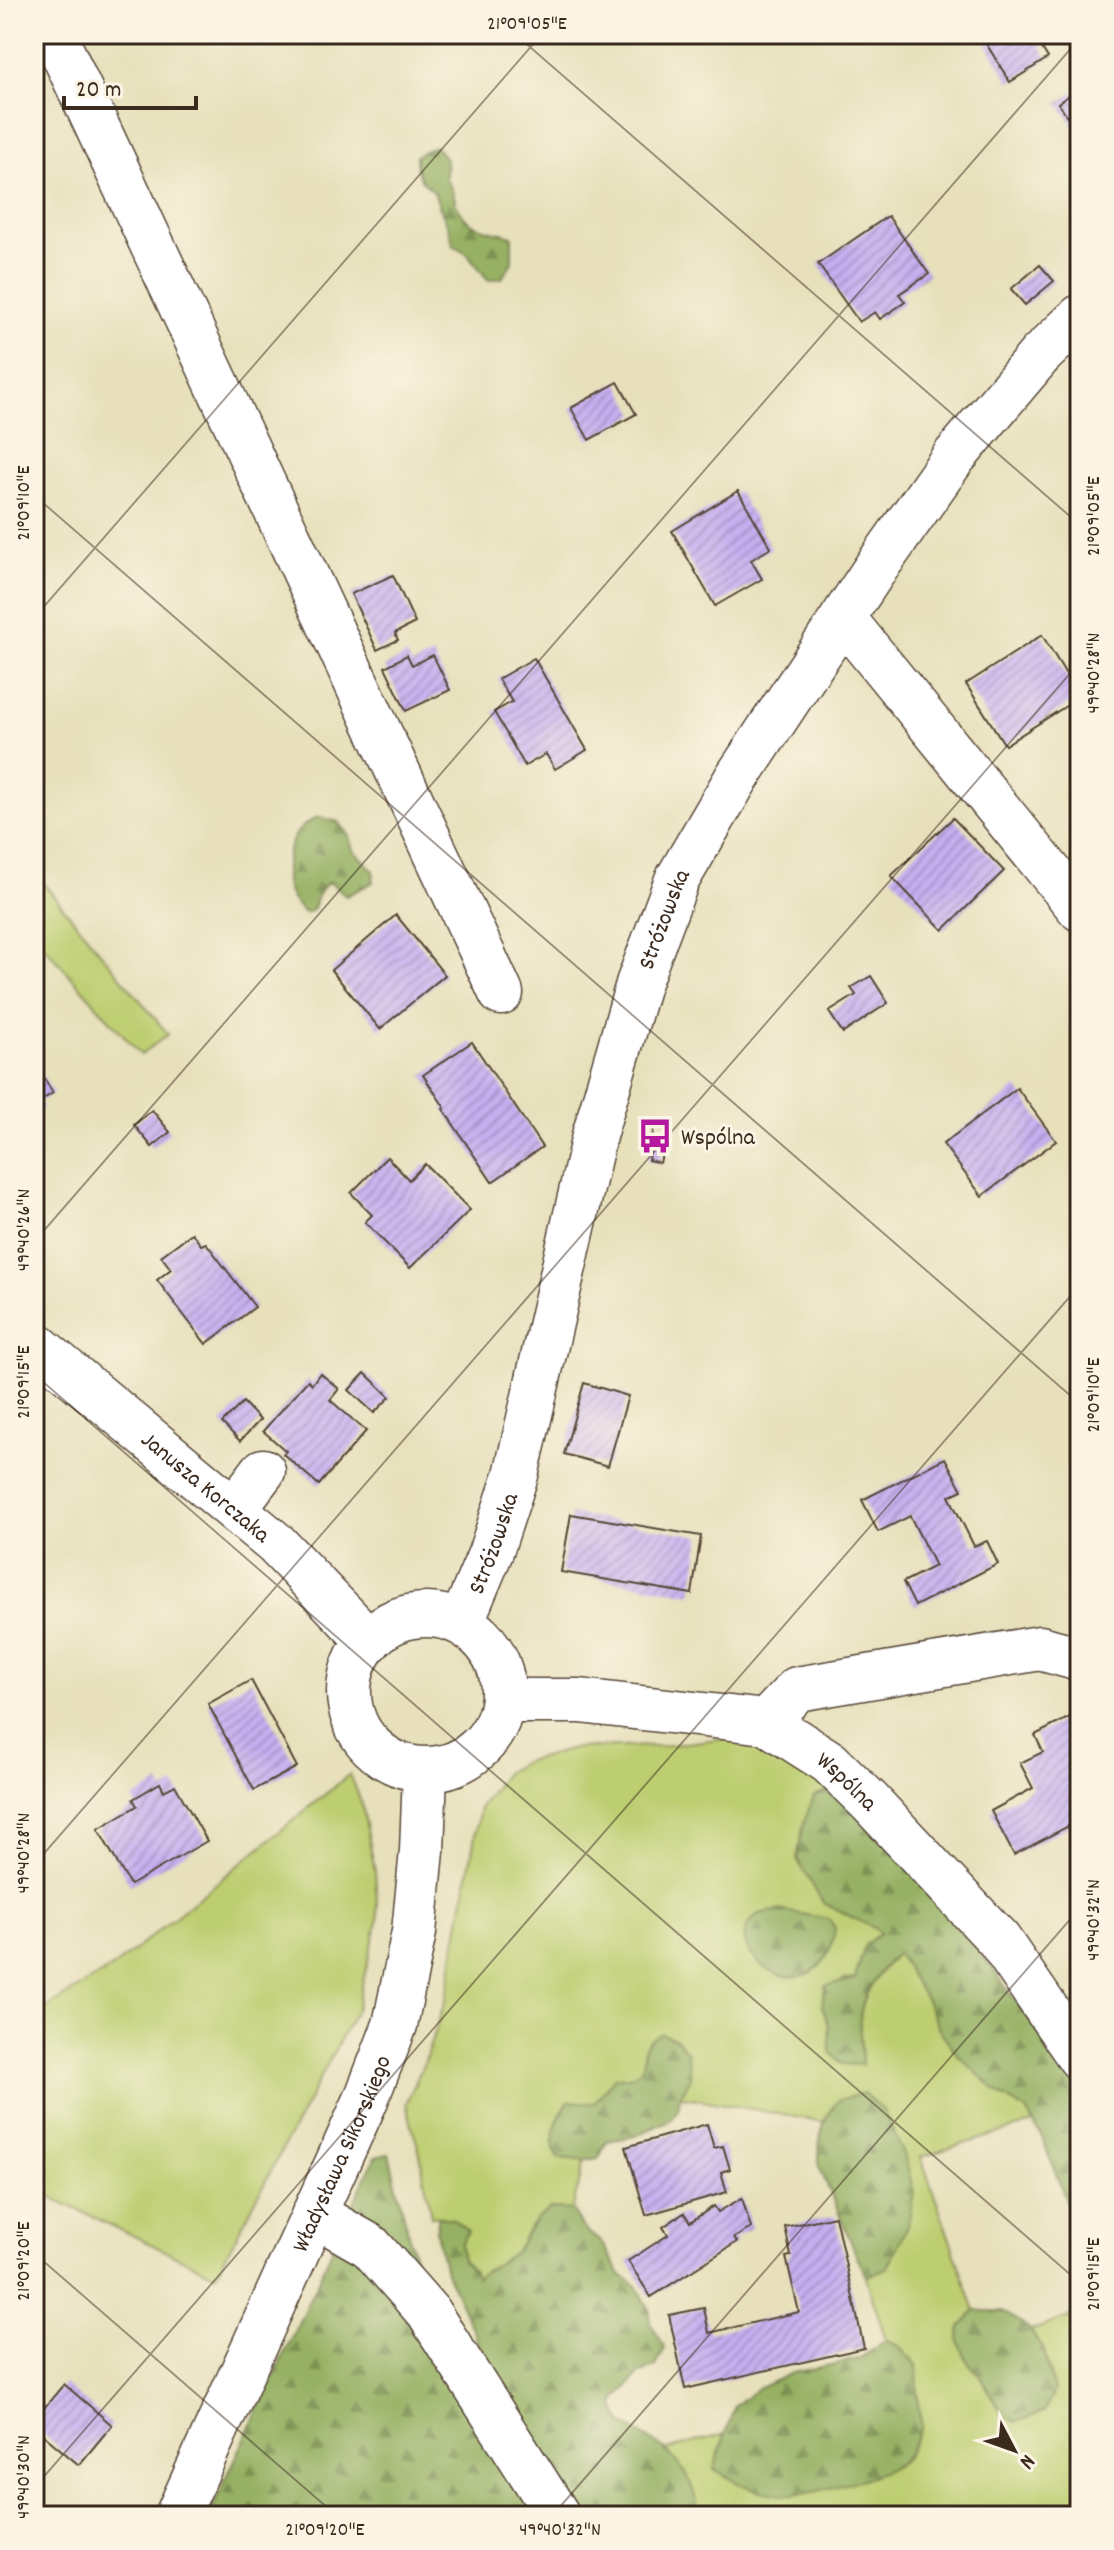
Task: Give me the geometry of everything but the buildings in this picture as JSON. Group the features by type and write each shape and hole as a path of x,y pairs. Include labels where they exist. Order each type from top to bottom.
{"street":[{"path":"54,34 501,993"},
{"name":"Stróżowska","path":"461,1623 490,1554 516,1475 594,1136 638,984 677,880 736,779 954,457 1040,355 1080,317"},
{"path":"843,618 1080,909"},
{"name":"Janusza Korczaka","path":"34,1343 276,1544 369,1641"},
{"path":"235,1508 263,1471"},
{"path":"412,1616 437,1616 461,1623 480,1636 495,1655 503,1678 504,1701 490,1737 462,1762 425,1771 391,1762 364,1739 349,1707 351,1672 369,1641 388,1625 412,1616"},
{"path":"766,1722 797,1689 1060,1654 1080,1622"},
{"name":"Wspólna","path":"504,1701 580,1701 766,1722 829,1762 999,1940 1080,2058"},
{"name":"Władysława Sikorskiego","path":"177,2516 365,2102 395,2025 414,1932 422,1851 425,1771"},
{"path":"314,2214 370,2246 428,2312 558,2516"}],"green space":[{"path":"434,146 446,159 446,180 460,213 472,224 512,236 512,262 502,278 488,280 467,253 453,245 434,191 419,176 417,167 416,156"},
{"path":"318,817 338,822 348,833 353,850 374,871 373,882 346,896 330,882 320,890 312,911 304,913 288,891 286,864 297,833"},
{"path":"34,872 168,1034 141,1055 34,935"},
{"path":"733,1737 759,1740 835,1788 874,1928 880,1933 865,1945 855,1979 843,1980 822,2006 829,2025 831,2052 862,2065 861,2010 873,1983 897,1952 938,2027 958,2055 1001,2095 1025,2110 1033,2123 921,2157 975,2311 960,2327 967,2361 980,2375 1002,2413 1044,2412 1054,2391 1043,2347 1030,2331 1080,2313 1080,2516 695,2516 692,2489 666,2450 725,2434 714,2469 750,2487 784,2495 866,2478 922,2425 918,2406 917,2365 900,2347 886,2340 866,2277 888,2267 904,2154 894,2135 838,2100 823,2122 680,2096 691,2078 644,2050 645,2060 640,2071 606,2087 594,2103 569,2101 557,2121 553,2144 558,2158 585,2160 572,2210 550,2209 530,2227 515,2252 475,2278 474,2271 462,2260 461,2244 453,2219 431,2216 420,2154 406,2104 446,1999 480,1807 506,1772 524,1762 576,1748 662,1746"},
{"path":"350,1774 362,1804 375,1871 378,1921 356,2010 216,2275 34,2189 34,2015 115,1966"},
{"path":"835,1788 923,1872 1067,2072 1080,2095 1080,2236 1040,2133 1025,2110 1001,2095 958,2055 938,2027 927,2002 897,1953 878,1975 863,2001 860,2026 862,2065 842,2064 830,2052 829,2025 822,2006 825,1986 855,1979 865,1945 880,1933 823,1903 797,1859 804,1822 814,1796"},
{"path":"779,1910 829,1919 835,1928 827,1955 814,1970 798,1976 781,1975 765,1968 753,1956 746,1943 747,1927 758,1914"},
{"path":"661,2033 676,2039 687,2051 691,2078 680,2096 672,2119 635,2136 607,2141 599,2158 558,2158 554,2144 555,2130 569,2101 594,2103 615,2077 639,2071 646,2045"},
{"path":"863,2093 883,2110 904,2154 914,2192 908,2224 888,2267 866,2277 819,2166 820,2139 828,2116 838,2100"},
{"path":"389,2154 418,2273 553,2516 209,2516 375,2157"},
{"path":"550,2209 572,2210 583,2228 603,2244 620,2274 637,2286 649,2308 651,2324 665,2348 656,2366 639,2374 616,2400 615,2407 622,2422 666,2450 687,2474 697,2502 695,2516 574,2516 494,2376 444,2268 436,2231 439,2217 453,2219 468,2232 461,2244 462,2260 476,2277 515,2252 536,2219"},
{"path":"975,2311 1001,2311 1024,2324 1043,2347 1054,2391 1044,2412 1016,2422 1002,2413 980,2375 967,2361 959,2342 960,2327"},
{"path":"886,2340 900,2347 917,2365 918,2406 922,2425 911,2450 901,2462 862,2479 794,2495 755,2489 714,2469 735,2405 759,2388 792,2373 859,2359"}],"place":[{"name":"Wspólna","path":"655,1136"}]}
